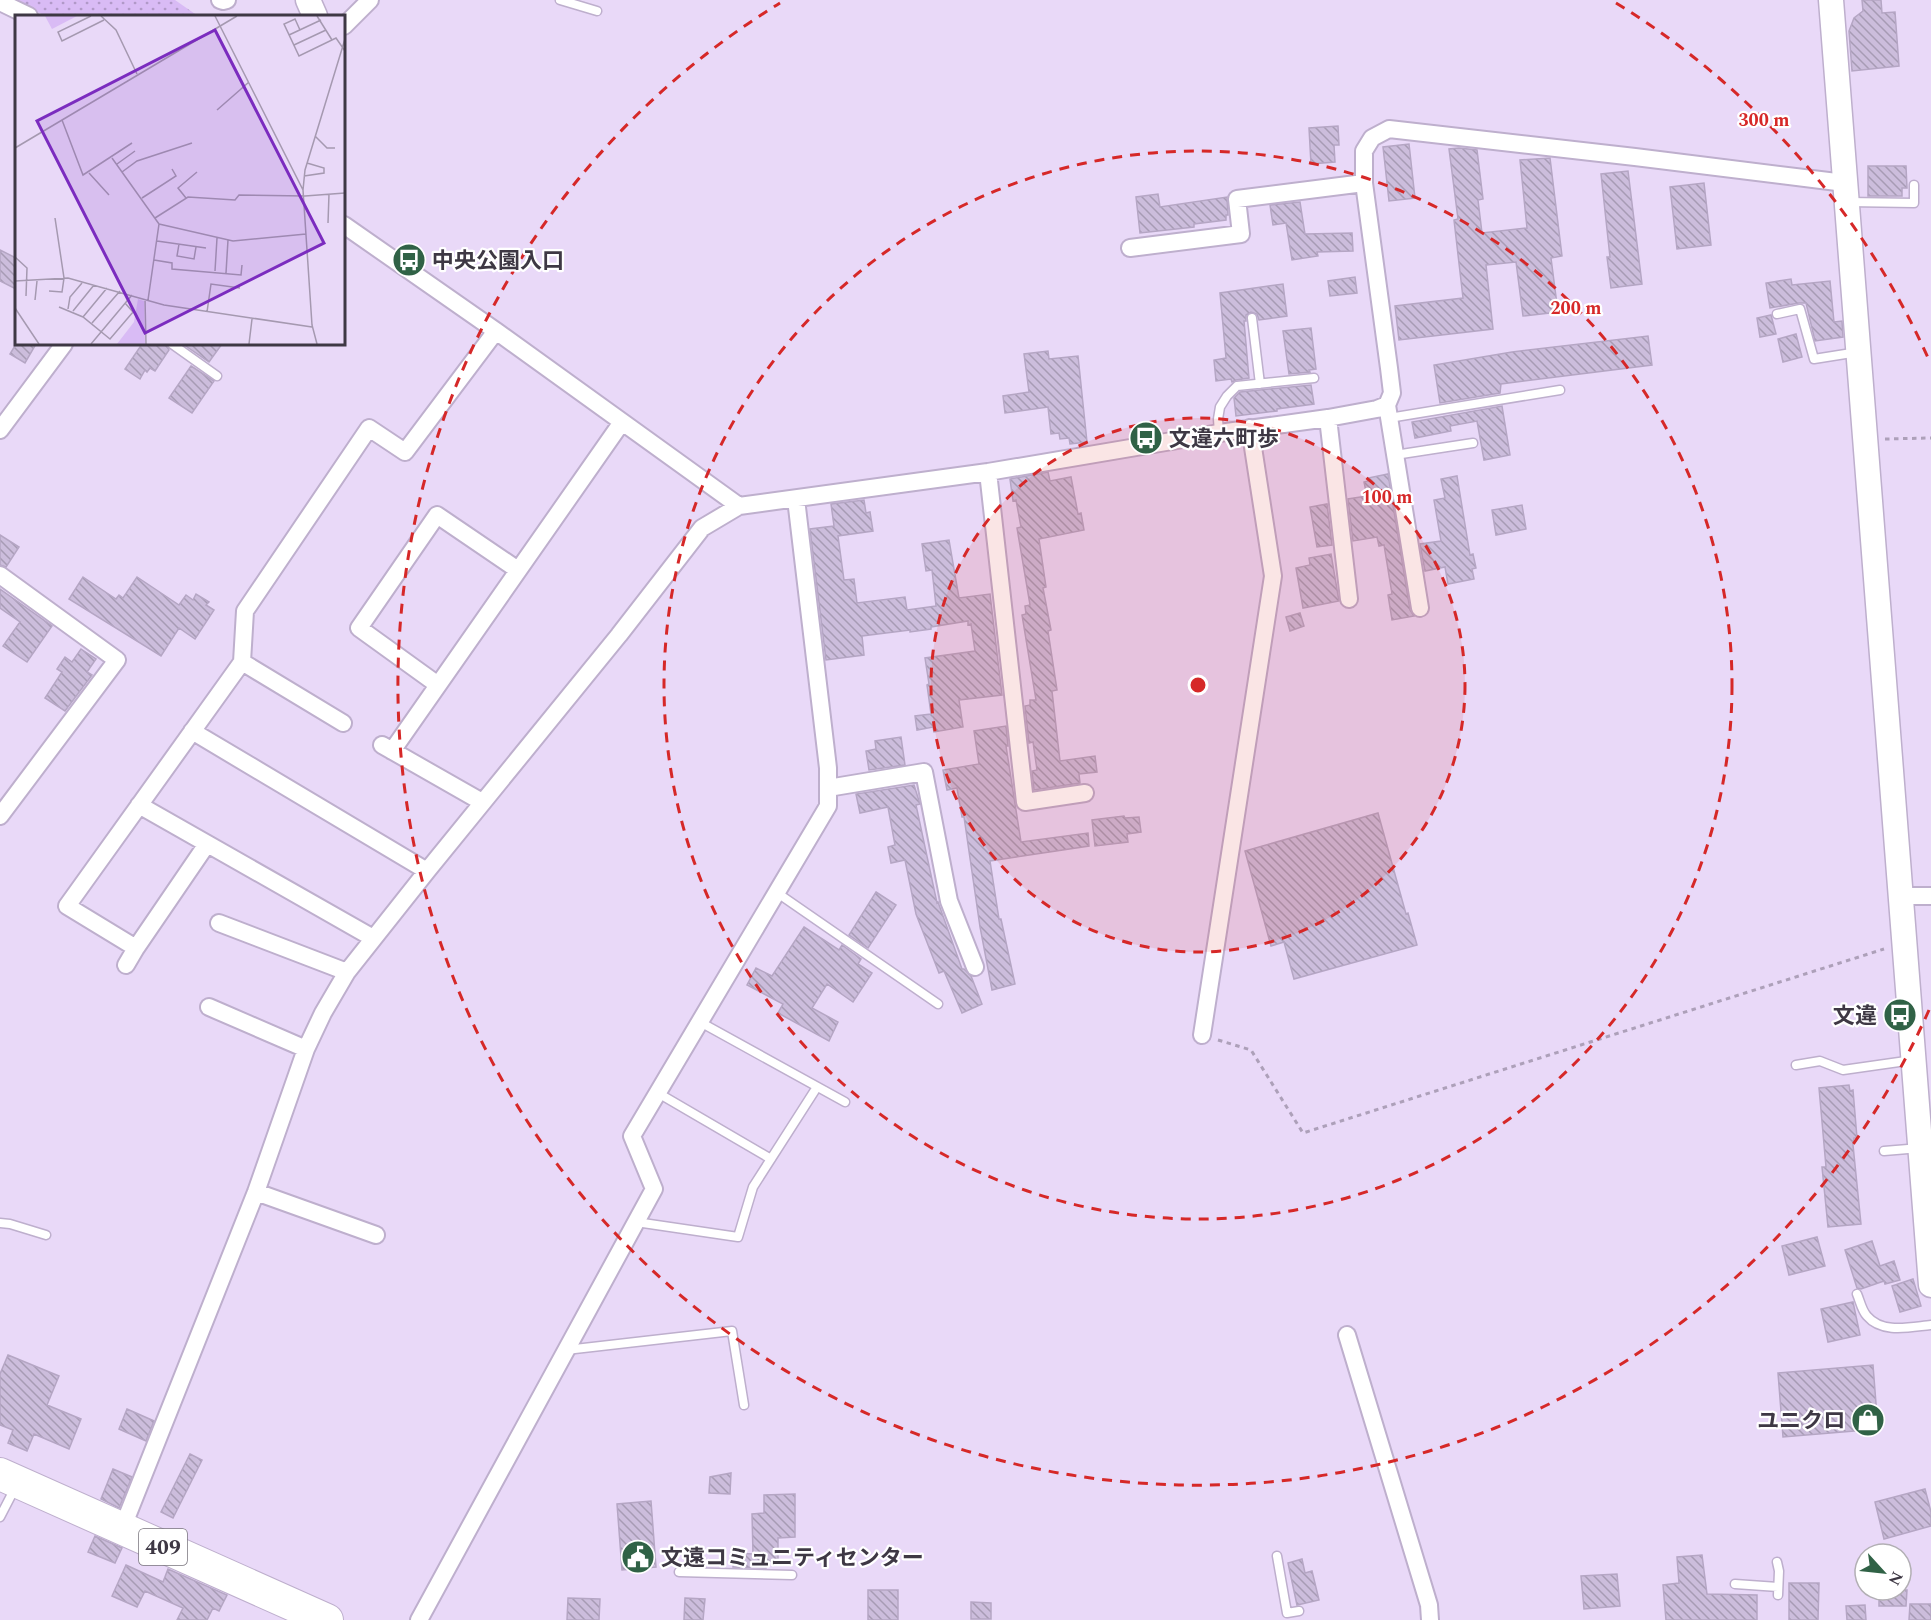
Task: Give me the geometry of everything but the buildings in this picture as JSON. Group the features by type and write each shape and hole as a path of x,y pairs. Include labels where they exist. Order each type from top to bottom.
{"highway":[{"name":"409","path":"9,1478 327,1620"}],"street":[{"path":"220,0 223,2 226,0"},
{"path":"308,0 315,15"},
{"path":"345,25 370,0"},
{"path":"1831,0 1931,1285"},
{"path":"0,2 27,15"},
{"path":"1420,608 1388,411 1392,393 1364,183 1364,152 1372,138 1389,129 1635,157 1846,193"},
{"path":"1130,248 1241,234 1237,199 1364,183"},
{"path":"345,226 740,506"},
{"path":"136,948 67,906 242,662 245,611 369,428 405,452 496,331"},
{"path":"0,430 63,345"},
{"path":"122,1528 256,1192 306,1049 323,1013 347,972 373,938 619,635 702,528 740,506 988,472 1219,433 1377,410 1388,411"},
{"path":"1328,418 1349,599"},
{"path":"482,802 387,748 438,685 622,422"},
{"path":"1202,1035 1273,576 1250,429"},
{"path":"988,472 1025,802 1085,793"},
{"path":"419,1620 654,1189 632,1136 828,806 828,768 796,499"},
{"path":"438,685 359,628 430,524 437,515 518,570"},
{"path":"0,575 117,660 0,816"},
{"path":"242,662 343,723"},
{"path":"192,731 427,871"},
{"path":"828,788 924,772 949,901 975,967"},
{"path":"139,806 373,938"},
{"path":"126,965 207,844"},
{"path":"1900,896 1931,896"},
{"path":"219,923 347,972"},
{"path":"209,1007 306,1049"},
{"path":"256,1192 376,1235"},
{"path":"1347,1335 1429,1605 1430,1620"}],"lane":[{"path":"560,0 597,11"},
{"path":"1846,193 1914,203 1914,185"},
{"path":"1778,314 1800,309 1814,359 1858,352"},
{"path":"1252,318 1260,384"},
{"path":"173,345 217,376"},
{"path":"1219,433 1220,407 1237,386 1314,378"},
{"path":"1388,411 1560,390"},
{"path":"1395,455 1473,443"},
{"path":"777,892 938,1004"},
{"path":"700,1022 845,1102"},
{"path":"1796,1065 1820,1061 1844,1070 1913,1059"},
{"path":"636,1222 738,1237 753,1187 817,1087"},
{"path":"658,1093 771,1159"},
{"path":"1884,1151 1920,1148"},
{"path":"0,1223 46,1234"},
{"path":"1857,1294 1866,1315 1876,1324 1888,1328 1931,1325"},
{"path":"566,1350 732,1331 744,1405"},
{"path":"0,1517 9,1478"},
{"path":"1277,1556 1287,1613 1299,1611"},
{"path":"1735,1584 1778,1591 1777,1562"},
{"path":"679,1572 792,1575"}],"path":[{"path":"1865,439 1931,438"},
{"path":"1202,1035 1251,1050 1303,1133 1904,942"}],"shaded area":[{"path":"12,0 175,0 197,15 44,15"}],"place":[{"name":"中央公園入口","path":"409,260"},
{"name":"文違六町歩","path":"1146,438"},
{"name":"文違","path":"1900,1015"},
{"name":"ユニクロ","path":"1868,1420"},
{"name":"文遠コミュニティセンター","path":"638,1557"}]}
